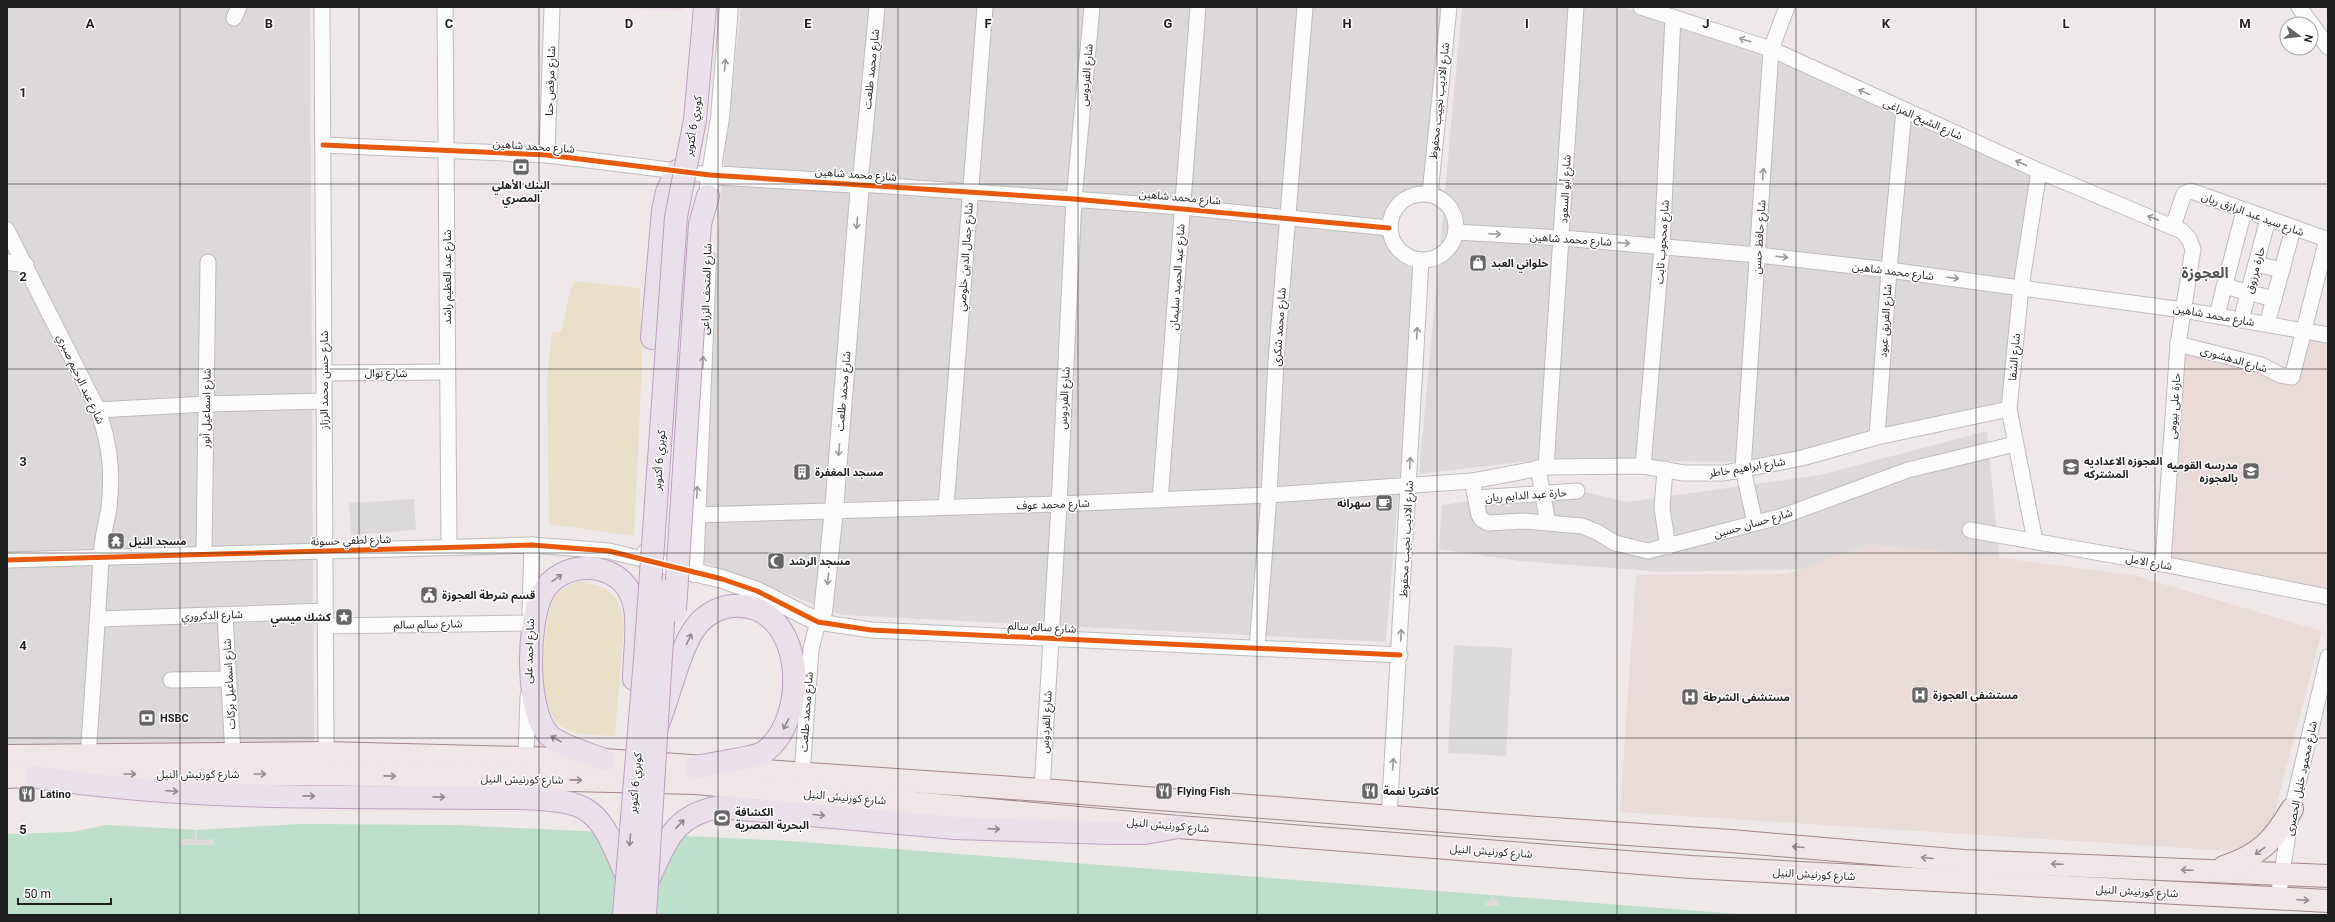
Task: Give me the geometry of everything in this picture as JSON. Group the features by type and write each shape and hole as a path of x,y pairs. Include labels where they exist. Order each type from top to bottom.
{"highway":[{"name":"كوبري 6 أكتوبر","path":"645,915 647,882 648,729 645,659 676,217 695,120 706,7"},
{"name":"كوبري 6 أكتوبر","path":"624,915 626,877 648,729 659,689 688,229 708,121 718,7"},
{"path":"645,659 640,634 640,559 652,338 663,211 667,192 677,171"},
{"path":"659,689 667,666 674,628 700,224 709,185"},
{"path":"604,760 552,738 542,726 537,707 532,668 533,616 542,594 552,581 566,572 581,568 598,569 613,575 625,586 633,600 636,618 634,679 648,729"},
{"path":"648,729 688,640 695,627 704,618 728,607 741,606 754,608 776,622 789,645 795,685 794,704 787,723 777,740 763,753 696,767"},
{"path":"36,777 102,787 263,795 517,798 552,799 574,802 590,811 602,824 626,877"},
{"path":"647,882 661,852 679,824 690,815 711,808 739,808 955,828 1145,833 1178,826"}],"main road":[{"name":"شارع كورنيش النيل","path":"7,756 88,754 326,753 604,760 1042,790 1389,817 1731,841 1964,861 2328,876"},
{"name":"شارع كورنيش النيل","path":"7,777 87,774 322,774 695,783 1178,826 1691,867 2328,901"},
{"path":"2215,871 2253,856 2264,848 2274,838 2292,809"},
{"path":"1691,867 1700,854 1704,840"},
{"path":"1731,841 1731,857 1740,870"}],"street":[{"name":"شارع حسن محمد الرزاز","path":"322,7 326,753"},
{"name":"شارع عبد العظيم راشد","path":"445,7 449,547"},
{"name":"شارع مرقص حنا","path":"547,155 552,7"},
{"path":"646,560 677,171 687,111 696,7"},
{"name":"شارع المتحف الزراعى","path":"694,573 707,278 709,185 720,118 729,7"},
{"name":"شارع محمد طلعت","path":"802,774 811,649 818,622 826,601 860,184 877,7"},
{"name":"شارع جمال الدين خلوصي","path":"946,507 985,7"},
{"name":"شارع الفردوس","path":"1042,790 1059,504 1074,198 1092,7"},
{"name":"شارع عبد الحميد سليمان","path":"1160,500 1198,7"},
{"name":"شارع محمد شكرى","path":"1257,648 1269,494 1276,360 1305,7"},
{"name":"شارع الاديب نجيب محفوظ","path":"1430,194 1449,7"},
{"name":"شارع أبو السعود","path":"1548,523 1543,494 1542,468 1562,238 1576,7"},
{"name":"شارع الشيخ المراغى","path":"1641,7 1771,49 1904,111 2039,171 2173,226 2182,231 2189,239 2193,249"},
{"name":"شارع حافظ حسن","path":"1755,523 1744,469 1771,49 1786,7"},
{"path":"2299,7 2328,48"},
{"name":"شارع محجوب ثابت","path":"1643,466 1662,247 1673,17"},
{"name":"شارع الفريق عبود","path":"1877,437 1889,270 1904,111"},
{"name":"شارع محمد شاهين","path":"322,145 446,152 547,155 677,171 709,185 860,184 1074,198 1182,207 1389,228"},
{"name":"شارع الشفا","path":"2035,541 2009,409 2021,287 2039,171"},
{"name":"شارع سيد عبد الرازق ريان","path":"2173,226 2184,194 2188,192 2323,238 2326,246 2304,331"},
{"path":"1418,194 1430,194 1447,204 1453,212 1456,232 1448,250 1440,256 1421,261 1406,256 1395,247 1389,228 1391,216 1397,205 1406,198 1418,194"},
{"path":"2217,316 2244,211"},
{"name":"حارة مرزوق","path":"2241,320 2268,220"},
{"path":"2267,324 2293,229"},
{"name":"شارع عبد الرحيم صبري","path":"7,230 98,410 108,440 112,464 109,508 101,558 99,619 88,754"},
{"name":"شارع محمد شاهين","path":"1456,232 1562,238 1758,255 1889,270 2183,310 2328,335"},
{"path":"2237,234 2262,240"},
{"name":"حارة على بيومى","path":"2163,564 2178,344 2193,249"},
{"name":"شارع الاديب نجيب محفوظ","path":"1389,817 1400,656 1421,261"},
{"path":"7,262 26,265"},
{"name":"شارع اسماعيل أنور","path":"204,554 208,262"},
{"path":"2256,264 2282,270"},
{"path":"2224,286 2274,299"},
{"name":"شارع الدهشورى","path":"2178,344 2261,365 2288,378 2292,377 2294,374 2304,331"},
{"name":"شارع نوال","path":"324,373 448,372"},
{"path":"98,410 206,404 324,401"},
{"name":"شارع ابراهيم خاطر","path":"1409,484 1472,481 1542,468 1643,466 1704,474 1744,469 1802,458 1877,437 2009,409"},
{"name":"شارع حسان حسين","path":"1488,523 1523,521 1590,528 1615,543 1635,550 1648,551 1783,516 1908,470 2015,444"},
{"path":"1665,469 1662,508 1668,547"},
{"name":"حارة عبد الدايم ريان","path":"1472,481 1481,519 1488,523"},
{"name":"شارع محمد عوف","path":"696,515 1160,500 1409,484"},
{"name":"حارة عبد الدايم ريان","path":"1476,498 1577,491"},
{"name":"شارع الامل","path":"1970,530 2163,564 2328,597"},
{"name":"شارع لطفي حسونة","path":"7,560 532,545 608,551 694,573"},
{"name":"شارع احمد على","path":"526,757 533,616 532,545"},
{"name":"شارع سالم سالم","path":"694,573 722,579 757,591 818,622 871,630 1051,637 1400,656"},
{"name":"شارع الدكروري","path":"99,619 225,615 326,618"},
{"name":"شارع اسماعيل بركات","path":"225,615 233,754"},
{"name":"شارع سالم سالم","path":"326,618 533,616"},
{"name":"شارع محمود خليل الحصرى","path":"2278,898 2292,809 2322,709 2328,657"},
{"path":"171,680 229,679"}],"shaded area":[{"path":"7,7 310,7 314,746 7,745"},
{"path":"599,7 682,7 682,11"},
{"path":"741,7 1444,7 1426,190 1413,191 1395,200 1386,214 1385,233 1389,246 1401,258 1417,264 1386,642 842,615 704,562 720,199"},
{"path":"1462,7 1622,7 1774,55 2034,174 2004,406 1751,462 1539,460 1419,474"},
{"path":"575,281 640,288 642,367 634,536 549,524 547,379 552,332 561,332 571,288"},
{"name":"مدرسه القوميه بالعجوزه","path":"2306,335 2328,339 2328,592 2169,561 2181,348 2294,382"},
{"path":"1987,431 2000,565 1663,572 1520,561 1439,549 1442,505 1563,487 1627,502 1820,475"},
{"path":"414,499 416,530 351,535 349,503"},
{"path":"1868,544 1971,554 2133,575 2322,631 2270,830 2246,852 1620,812 1636,575 1787,574"},
{"path":"578,581 597,585 605,589 616,598 620,605 624,625 615,736 580,734 567,730 555,720 546,702 543,674 547,620 552,602 557,595"},
{"path":"1454,645 1512,648 1506,756 1448,753"},
{"path":"300,824 454,825 790,841 1751,915 7,915 7,834 72,832 107,825 197,830"}],"pier":[{"path":"195,830 197,830 197,840 214,839 214,845 180,845 181,839 194,839"},
{"path":"1491,895 1493,895 1494,900 1499,900 1499,906 1485,906 1485,901 1491,901"}],"cycle path":[{"path":"323,145 547,155 710,175 1074,199 1389,228"},
{"path":"7,560 532,545 609,551 722,579 757,591 818,622 871,630 1400,655"}],"place":[{"name":"البنك الأهلي المصري","path":"521,167"},
{"name":"حلواني العبد","path":"1478,263"},
{"name":"العجوزه الاعداديه المشتركه","path":"2071,467"},
{"name":"مدرسه القوميه بالعجوزه","path":"2251,471"},
{"name":"مسجد المغفرة","path":"802,472"},
{"name":"سهرانه","path":"1384,503"},
{"name":"مسجد النيل","path":"116,541"},
{"name":"مسجد الرشد","path":"776,561"},
{"name":"قسم شرطة العجوزة","path":"429,595"},
{"name":"كشك ميسي","path":"344,617"},
{"name":"مستشفى العجوزة","path":"1920,695"},
{"name":"مستشفى الشرطة","path":"1690,697"},
{"name":"HSBC","path":"147,718"},
{"name":"Flying Fish","path":"1164,791"},
{"name":"كافتريا نعمة","path":"1370,791"},
{"name":"Latino","path":"27,794"},
{"name":"الكشافة البحرية المصرية","path":"722,818"}],"district":[{"name":"العجوزة","path":"2205,273"}]}
